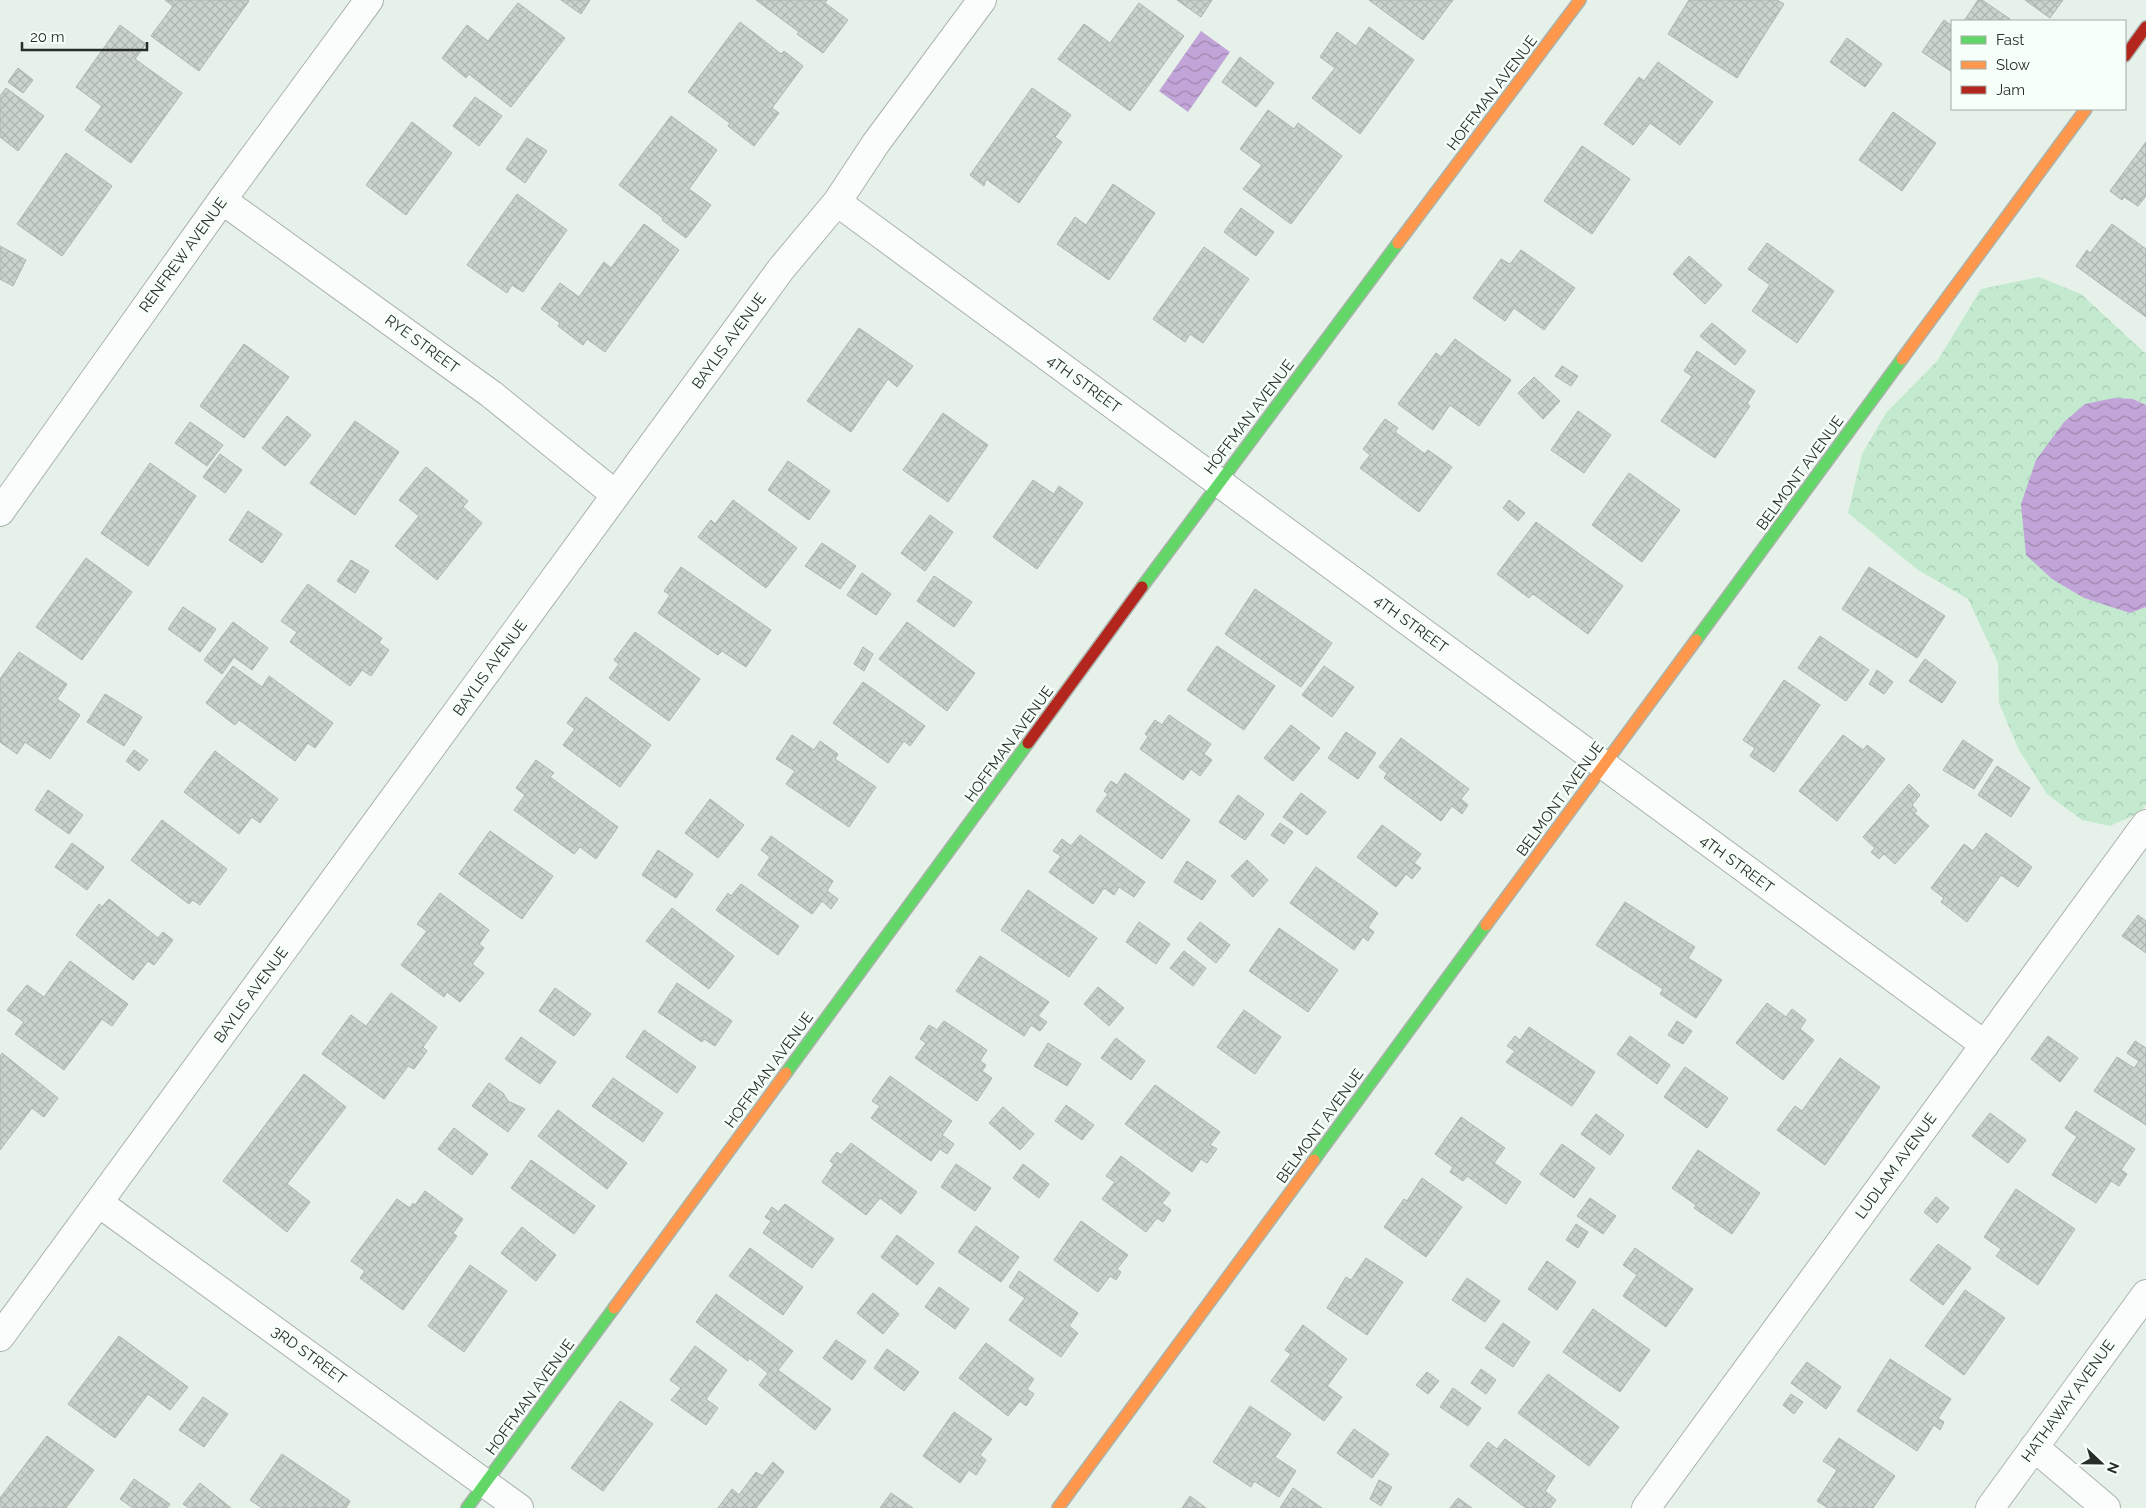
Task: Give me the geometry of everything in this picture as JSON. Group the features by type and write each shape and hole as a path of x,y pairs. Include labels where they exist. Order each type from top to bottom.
{"street":[{"name":"RENFREW AVENUE","path":"1,508 222,200 369,0"},
{"name":"BAYLIS AVENUE","path":"0,1337 781,269 837,202 876,143 982,0"},
{"name":"HOFFMAN AVENUE","path":"467,1508 1219,483 1580,0"},
{"path":"2126,55 2146,28"},
{"name":"BELMONT AVENUE","path":"1058,1508 2085,110"},
{"name":"RYE STREET","path":"222,200 491,394 616,495"},
{"name":"4TH STREET","path":"837,202 1985,1045"},
{"name":"LUDLAM AVENUE","path":"1646,1508 2146,824"},
{"name":"3RD STREET","path":"99,1203 519,1508"},
{"name":"HATHAWAY AVENUE","path":"1990,1508 2146,1294"},
{"path":"2034,1447 2106,1508"}],"green space":[{"path":"2039,277 2081,294 2146,354 2146,405 2133,399 2084,598 2130,613 2146,607 2146,805 2139,813 2110,826 2082,820 2047,794 2019,750 1999,703 1998,663 1968,599 1918,570 1848,513 1862,454 1886,413 1938,360 1981,289"}],"water":[{"path":"1201,31 1230,52 1188,112 1159,91"},
{"path":"2114,398 2133,399 2146,405 2146,607 2130,613 2084,598 2052,579 2026,555 2021,504 2036,460 2064,422 2085,404"}],"building":[{"path":"165,0 249,1 199,71 151,36 173,6"},
{"path":"561,0 590,0 581,14"},
{"path":"756,0 827,0 825,3 848,20 823,53 797,34 799,32"},
{"path":"1177,0 1212,0 1201,17"},
{"path":"1369,0 1453,0 1423,40"},
{"path":"1689,0 1777,0 1784,4 1737,78 1668,34"},
{"path":"1978,0 1982,0 2010,19 2010,20 1965,20"},
{"path":"2025,0 2063,0 2050,18"},
{"path":"518,3 565,38 511,107 469,74 466,78 442,58 467,25 488,41"},
{"path":"1139,3 1184,36 1130,111 1058,59 1084,24 1110,43"},
{"path":"1944,20 1951,25 1951,71 1922,52"},
{"path":"740,22 781,54 784,51 803,66 772,108 779,113 754,146 728,126 730,123 688,92"},
{"path":"120,25 146,44 135,59 182,93 131,163 85,130 102,106 76,87"},
{"path":"1369,27 1414,60 1360,134 1312,98 1335,68 1320,57 1337,32 1356,46"},
{"path":"1847,38 1882,64 1865,87 1830,62"},
{"path":"1240,57 1274,83 1256,107 1222,82"},
{"path":"1658,62 1713,102 1680,145 1650,123 1633,145 1604,124 1639,77 1644,81"},
{"path":"18,68 33,80 23,93 8,82"},
{"path":"6,88 44,116 18,151 0,137 0,96"},
{"path":"1032,88 1071,115 1055,137 1062,142 1019,203 986,179 984,186 970,175"},
{"path":"475,97 502,116 479,146 453,126"},
{"path":"1268,110 1294,129 1298,123 1342,156 1291,224 1243,189 1262,165 1240,149"},
{"path":"1893,112 1936,143 1902,191 1859,160"},
{"path":"671,116 717,150 689,189 711,205 686,238 619,185"},
{"path":"412,122 452,153 406,215 366,185"},
{"path":"527,138 547,151 525,183 506,169"},
{"path":"2146,142 2146,196 2138,206 2124,197 2122,200 2110,191"},
{"path":"1582,146 1630,179 1592,234 1544,201"},
{"path":"66,153 112,186 62,256 17,224"},
{"path":"1113,184 1155,213 1109,280 1057,244 1075,217 1086,225"},
{"path":"517,194 567,230 523,292 512,285 507,293 467,265"},
{"path":"1241,208 1274,232 1256,256 1224,232"},
{"path":"644,224 679,250 605,352 587,339 583,345 558,326 560,323 541,309 560,283 579,297 604,262 611,268"},
{"path":"2112,224 2146,249 2146,317 2076,266 2087,250 2090,253"},
{"path":"1767,243 1834,291 1797,343 1752,311 1770,285 1748,269"},
{"path":"0,246 26,260 13,286 0,279"},
{"path":"1204,247 1249,279 1203,343 1190,334 1185,342 1153,319"},
{"path":"1521,250 1575,288 1544,330 1514,308 1505,321 1473,298 1501,259 1510,264"},
{"path":"1689,256 1722,285 1705,304 1673,274"},
{"path":"1712,323 1746,351 1735,365 1700,336"},
{"path":"859,328 913,366 897,387 888,379 851,432 807,401"},
{"path":"1455,339 1511,380 1479,426 1450,405 1433,430 1398,404 1436,353 1441,357"},
{"path":"244,344 289,377 244,438 200,406"},
{"path":"1697,351 1755,391 1747,404 1750,406 1715,458 1661,421 1692,376 1684,371"},
{"path":"1562,366 1578,376 1571,386 1555,376"},
{"path":"1534,377 1560,401 1543,419 1518,393"},
{"path":"1578,411 1611,435 1584,473 1551,450"},
{"path":"943,413 988,445 948,502 903,470"},
{"path":"287,416 311,435 285,466 262,448"},
{"path":"1385,419 1398,428 1395,432 1425,454 1428,450 1452,467 1419,512 1360,468 1370,455 1363,449"},
{"path":"355,421 399,452 355,515 310,483"},
{"path":"190,422 223,445 207,466 175,443"},
{"path":"220,454 242,470 225,493 203,477"},
{"path":"788,461 830,491 809,520 768,490"},
{"path":"150,463 196,496 148,566 101,533"},
{"path":"426,467 468,501 463,507 482,523 437,580 395,546 419,516 399,500"},
{"path":"1629,473 1680,510 1642,562 1592,525"},
{"path":"1033,480 1054,494 1059,486 1083,503 1037,569 993,537"},
{"path":"733,500 797,548 766,588 698,537 711,520 715,524"},
{"path":"1509,500 1525,513 1518,521 1503,508"},
{"path":"248,511 282,534 262,563 229,540"},
{"path":"930,515 953,532 925,571 901,553"},
{"path":"1536,522 1623,586 1588,634 1533,594 1529,598 1497,574"},
{"path":"822,543 856,566 840,589 805,566"},
{"path":"86,558 132,592 82,660 36,627"},
{"path":"351,560 369,571 355,593 337,581"},
{"path":"681,567 771,630 746,667 722,651 718,655 658,613 670,595 664,591"},
{"path":"1869,567 1945,616 1917,658 1842,609"},
{"path":"862,573 891,594 876,615 847,595"},
{"path":"934,576 972,602 954,627 917,601"},
{"path":"308,584 382,638 379,643 389,650 371,676 362,670 350,686 290,642 297,632 281,621"},
{"path":"1255,589 1332,643 1301,687 1225,634"},
{"path":"183,607 216,629 200,652 168,629"},
{"path":"233,622 268,648 252,670 234,657 222,674 204,660"},
{"path":"907,622 975,673 947,711 879,659"},
{"path":"635,632 700,679 669,721 609,678 619,664 614,660"},
{"path":"1820,636 1869,670 1846,701 1798,668"},
{"path":"1217,646 1275,686 1244,730 1187,690"},
{"path":"863,647 873,654 864,671 854,664"},
{"path":"19,652 67,684 57,699 80,715 50,759 25,742 17,754 0,742 0,679"},
{"path":"1925,659 1956,682 1942,703 1909,681"},
{"path":"233,666 262,687 269,676 333,723 315,748 308,743 295,761 239,720 235,725 206,703"},
{"path":"1324,666 1354,687 1332,717 1302,695"},
{"path":"1877,670 1893,682 1884,694 1869,684"},
{"path":"1784,680 1820,705 1774,772 1750,756 1755,748 1743,740"},
{"path":"863,682 925,726 910,746 904,741 888,763 833,723"},
{"path":"105,694 142,717 124,746 87,722"},
{"path":"586,697 651,745 620,787 563,745 575,729 567,723"},
{"path":"1169,715 1211,744 1204,754 1212,760 1200,776 1191,769 1183,780 1140,749 1148,737 1145,734 1155,720 1162,725"},
{"path":"1291,725 1320,748 1293,781 1264,758"},
{"path":"1346,732 1376,753 1358,779 1328,758"},
{"path":"792,735 814,750 820,741 838,754 835,759 876,787 849,827 786,784 795,771 776,759"},
{"path":"1843,735 1863,750 1867,745 1885,759 1837,821 1799,791"},
{"path":"1401,738 1469,789 1461,799 1468,805 1462,814 1452,806 1441,821 1384,778 1387,773 1379,767"},
{"path":"1963,740 1993,760 1974,789 1943,770"},
{"path":"134,750 148,760 139,771 126,761"},
{"path":"215,751 278,799 260,823 252,817 239,834 184,792"},
{"path":"536,760 554,773 550,777 618,827 596,859 580,847 574,854 514,810 525,795 516,788"},
{"path":"1997,766 2030,788 2011,817 1978,795"},
{"path":"1125,773 1190,820 1162,859 1096,811 1108,794 1104,791 1111,781 1117,785"},
{"path":"1909,784 1920,795 1912,805 1917,811 1914,813 1929,826 1895,864 1884,854 1879,859 1871,852 1875,848 1863,837"},
{"path":"48,790 83,815 69,834 35,810"},
{"path":"1301,793 1326,812 1307,835 1283,817"},
{"path":"1238,795 1264,814 1245,840 1219,822"},
{"path":"710,799 744,825 718,858 685,833"},
{"path":"162,820 227,869 200,905 193,900 189,904 131,860"},
{"path":"1280,823 1293,832 1284,844 1271,835"},
{"path":"1382,825 1421,854 1414,863 1421,868 1412,879 1406,874 1396,887 1357,857"},
{"path":"490,831 553,876 522,919 459,874"},
{"path":"1986,833 2032,867 2018,887 2001,875 1967,922 1941,902 1944,898 1931,888 1964,844 1973,851"},
{"path":"1080,835 1145,882 1134,897 1119,887 1114,895 1104,888 1093,904 1049,872 1061,856 1053,851 1062,839 1071,846"},
{"path":"771,836 833,881 827,891 838,899 831,909 822,901 812,914 758,875 770,857 761,850"},
{"path":"72,843 104,867 87,890 55,867"},
{"path":"658,850 693,874 676,898 642,875"},
{"path":"1247,860 1268,880 1253,897 1231,876"},
{"path":"1187,861 1216,881 1202,900 1174,882"},
{"path":"1316,867 1378,913 1368,927 1374,932 1368,941 1363,937 1354,950 1290,903"},
{"path":"741,884 799,926 778,955 716,910 728,893 731,896"},
{"path":"1028,890 1097,938 1069,977 1001,930"},
{"path":"440,893 489,930 479,944 484,948 472,964 484,973 460,1002 447,992 444,997 401,965 427,931 417,924"},
{"path":"109,899 158,938 163,932 173,940 154,965 148,961 133,980 76,935 99,904 102,907"},
{"path":"1625,902 1695,947 1688,958 1722,980 1696,1018 1660,994 1663,989 1596,945"},
{"path":"672,908 734,956 709,989 646,941"},
{"path":"2138,915 2146,921 2146,953 2122,936"},
{"path":"1139,922 1170,944 1156,964 1126,942"},
{"path":"1200,922 1230,945 1216,963 1187,939"},
{"path":"1279,928 1338,970 1308,1012 1249,971"},
{"path":"1184,951 1206,968 1193,986 1170,968"},
{"path":"980,956 1049,1002 1038,1016 1047,1022 1040,1031 1031,1025 1024,1036 956,991"},
{"path":"70,961 128,1004 112,1026 102,1019 64,1070 15,1034 24,1022 7,1010 27,985 44,997"},
{"path":"677,983 732,1021 715,1046 704,1039 702,1042 658,1012"},
{"path":"1098,987 1124,1008 1109,1026 1084,1004"},
{"path":"555,988 591,1014 574,1036 539,1011"},
{"path":"391,993 437,1027 423,1047 427,1051 414,1069 408,1066 384,1099 322,1054 351,1015 366,1026"},
{"path":"1767,1003 1786,1017 1792,1009 1806,1020 1800,1029 1814,1040 1783,1080 1736,1043"},
{"path":"1244,1010 1281,1037 1255,1074 1217,1047"},
{"path":"944,1021 987,1050 980,1061 986,1065 982,1071 992,1078 977,1101 915,1058 926,1043 920,1039 929,1025 937,1030"},
{"path":"1677,1021 1692,1031 1683,1044 1668,1035"},
{"path":"1529,1027 1595,1072 1572,1106 1506,1062 1515,1051 1507,1046 1515,1036 1520,1040"},
{"path":"644,1030 696,1067 677,1093 626,1057"},
{"path":"1630,1036 1670,1065 1657,1084 1617,1054"},
{"path":"2048,1036 2078,1058 2060,1082 2031,1059"},
{"path":"521,1037 556,1062 540,1084 505,1059"},
{"path":"1116,1038 1145,1061 1131,1080 1101,1058"},
{"path":"2135,1041 2146,1048 2146,1125 2094,1091 2117,1057 2134,1068 2139,1061 2127,1053"},
{"path":"1048,1043 1081,1064 1067,1086 1034,1066"},
{"path":"2,1053 58,1098 44,1117 32,1108 0,1150 0,1057"},
{"path":"1840,1058 1880,1087 1825,1165 1777,1130 1795,1106 1802,1111"},
{"path":"1685,1067 1728,1098 1707,1128 1664,1097"},
{"path":"304,1074 346,1107 287,1184 310,1202 287,1232 223,1181"},
{"path":"890,1076 952,1121 942,1135 954,1144 947,1154 940,1149 931,1161 871,1118 880,1106 872,1101"},
{"path":"613,1078 663,1113 643,1142 592,1106"},
{"path":"489,1083 503,1093 508,1101 525,1109 508,1132 472,1106"},
{"path":"1155,1085 1220,1132 1210,1145 1217,1149 1207,1163 1201,1159 1192,1172 1125,1124"},
{"path":"1066,1105 1094,1125 1082,1140 1055,1121"},
{"path":"1003,1107 1034,1134 1020,1150 989,1123"},
{"path":"558,1110 627,1163 607,1189 538,1136"},
{"path":"2076,1111 2135,1149 2121,1170 2127,1174 2119,1186 2111,1181 2096,1203 2052,1175 2077,1137 2065,1128"},
{"path":"1990,1113 2026,1140 2008,1163 1972,1136"},
{"path":"1596,1114 1624,1135 1610,1155 1581,1134"},
{"path":"1461,1117 1505,1148 1494,1163 1521,1182 1506,1204 1467,1176 1463,1181 1450,1172 1453,1167 1435,1154"},
{"path":"454,1128 488,1154 472,1175 438,1149"},
{"path":"851,1143 917,1192 901,1214 880,1198 866,1215 822,1182 834,1164 830,1161 837,1152 841,1155"},
{"path":"1562,1144 1595,1168 1574,1198 1540,1174"},
{"path":"1698,1150 1760,1193 1732,1234 1694,1208 1696,1205 1672,1188"},
{"path":"1121,1156 1170,1193 1162,1203 1171,1210 1163,1222 1157,1218 1146,1232 1102,1199 1115,1182 1106,1176"},
{"path":"531,1160 595,1206 574,1234 511,1188"},
{"path":"956,1164 991,1188 975,1211 941,1187"},
{"path":"1023,1164 1049,1184 1039,1198 1013,1178"},
{"path":"1422,1178 1462,1207 1426,1257 1384,1227 1404,1199 1407,1201"},
{"path":"2016,1189 2075,1229 2038,1285 1996,1256 2001,1249 1984,1237"},
{"path":"425,1191 463,1219 453,1233 457,1236 403,1310 360,1278 365,1271 351,1261 397,1199 410,1208 413,1203 415,1205"},
{"path":"1936,1197 1949,1208 1937,1223 1924,1212"},
{"path":"1590,1198 1616,1216 1603,1234 1577,1216"},
{"path":"785,1204 834,1239 812,1268 763,1233 771,1221 765,1217 772,1207 778,1212"},
{"path":"1081,1221 1128,1255 1117,1269 1121,1272 1116,1280 1110,1276 1098,1292 1054,1260"},
{"path":"1576,1224 1588,1232 1578,1248 1566,1240"},
{"path":"976,1226 1019,1257 1001,1282 958,1252"},
{"path":"522,1227 556,1255 536,1281 501,1253"},
{"path":"897,1235 934,1263 917,1285 881,1257"},
{"path":"1938,1244 1971,1268 1943,1305 1910,1280"},
{"path":"750,1248 803,1287 783,1315 729,1276"},
{"path":"1635,1248 1693,1289 1666,1327 1623,1296 1637,1275 1623,1265"},
{"path":"1366,1258 1403,1282 1367,1335 1327,1308 1346,1277 1351,1280"},
{"path":"1547,1261 1576,1282 1557,1310 1528,1289"},
{"path":"470,1265 507,1291 464,1352 428,1326"},
{"path":"1019,1271 1078,1313 1069,1326 1078,1333 1061,1357 1009,1320 1025,1298 1009,1287"},
{"path":"1467,1278 1500,1301 1485,1322 1452,1300"},
{"path":"939,1287 969,1309 955,1329 925,1307"},
{"path":"1965,1290 2005,1318 1964,1375 1925,1346"},
{"path":"873,1293 899,1314 883,1334 857,1313"},
{"path":"716,1294 793,1351 778,1370 831,1409 815,1430 759,1385 768,1373 749,1358 748,1361 696,1322"},
{"path":"1593,1309 1650,1350 1620,1392 1563,1352"},
{"path":"1503,1323 1530,1342 1513,1367 1485,1348"},
{"path":"1303,1325 1347,1359 1327,1386 1342,1397 1324,1421 1271,1381 1291,1354 1285,1350"},
{"path":"119,1336 188,1387 170,1410 148,1394 115,1438 68,1404"},
{"path":"836,1340 866,1361 852,1380 823,1358"},
{"path":"986,1343 1034,1379 1027,1389 1034,1394 1026,1406 1020,1401 1008,1416 959,1378"},
{"path":"695,1346 727,1370 706,1399 718,1408 706,1425 671,1400 681,1388 670,1380"},
{"path":"887,1349 919,1372 904,1391 874,1368"},
{"path":"1890,1359 1951,1399 1938,1418 1944,1422 1940,1430 1934,1425 1917,1451 1857,1411"},
{"path":"1807,1362 1841,1387 1826,1409 1791,1383"},
{"path":"1481,1369 1496,1380 1486,1394 1471,1383"},
{"path":"1427,1372 1439,1381 1428,1394 1416,1385"},
{"path":"1548,1374 1619,1427 1589,1466 1518,1413"},
{"path":"1453,1388 1481,1408 1468,1426 1440,1407"},
{"path":"1791,1394 1803,1402 1794,1414 1783,1405"},
{"path":"203,1397 228,1414 204,1447 179,1430"},
{"path":"620,1401 653,1424 603,1491 571,1468"},
{"path":"1250,1406 1291,1434 1275,1457 1296,1471 1279,1497 1254,1481 1251,1487 1213,1462"},
{"path":"954,1412 992,1439 980,1455 986,1460 976,1475 969,1470 960,1483 923,1456"},
{"path":"1354,1429 1389,1454 1372,1478 1337,1453"},
{"path":"47,1436 94,1470 66,1508 2,1508 0,1506 0,1498"},
{"path":"1839,1438 1895,1476 1873,1508 1828,1508 1817,1501 1837,1470 1823,1461"},
{"path":"1505,1439 1555,1476 1545,1491 1556,1500 1550,1508 1526,1508 1470,1466 1488,1442 1497,1449"},
{"path":"282,1454 350,1501 346,1508 262,1508 250,1500"},
{"path":"773,1462 784,1472 756,1508 718,1508 732,1489 739,1495 756,1472 762,1476"},
{"path":"134,1479 170,1504 167,1508 133,1508 120,1499"},
{"path":"1379,1480 1392,1487 1381,1506 1370,1499"},
{"path":"200,1483 231,1508 189,1508 183,1504"},
{"path":"1293,1488 1322,1508 1280,1508"},
{"path":"891,1493 913,1508 880,1508"},
{"path":"1190,1496 1206,1508 1182,1508"},
{"path":"1458,1498 1472,1508 1450,1508"}],"traffic: fast":[{"path":"1142,587 1398,243"},
{"path":"1696,640 1902,359"},
{"path":"786,1073 1028,743"},
{"path":"1314,1160 1486,925"},
{"path":"467,1508 614,1308"}],"traffic: slow":[{"path":"1398,243 1580,0"},
{"path":"1902,359 2085,110"},
{"path":"1486,925 1696,640"},
{"path":"614,1308 786,1073"},
{"path":"1058,1508 1314,1160"}],"traffic: jam":[{"path":"2126,55 2146,27"},
{"path":"1028,743 1142,587"}]}
